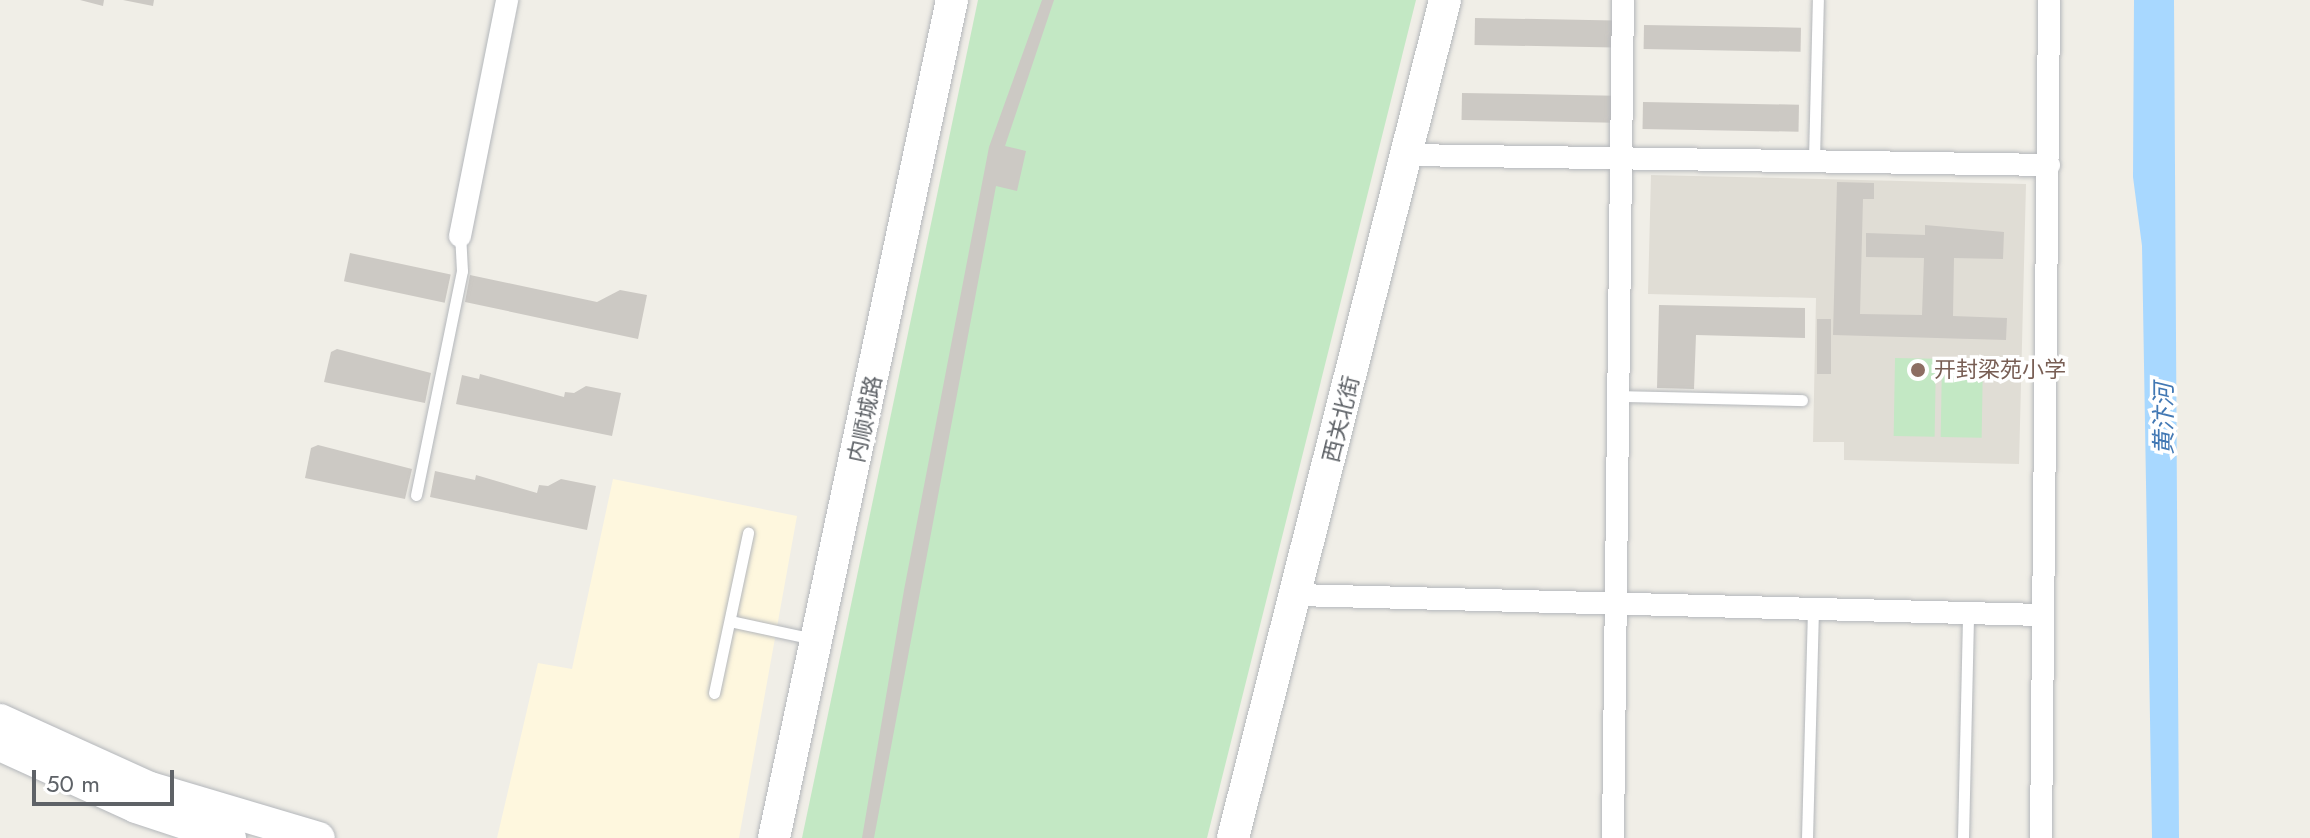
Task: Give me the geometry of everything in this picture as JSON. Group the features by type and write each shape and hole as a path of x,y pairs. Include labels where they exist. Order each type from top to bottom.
{"street":[{"path":"460,236 507,0"},
{"name":"内顺城路","path":"774,838 952,0"},
{"name":"西关北街","path":"1233,838 1297,595 1445,0"},
{"path":"1613,838 1623,0"},
{"path":"2041,838 2049,0"},
{"path":"1407,155 2049,165"},
{"path":"1297,595 2043,615"},
{"path":"0,720 150,788 319,838"},
{"path":"0,745 136,807 230,838"}],"lane":[{"path":"1814,159 1818,0"},
{"path":"416,495 462,271 460,236"},
{"path":"1620,396 1802,400"},
{"path":"714,693 748,533"},
{"path":"1807,838 1813,609"},
{"path":"1963,838 1968,613"},
{"path":"730,621 818,640"}],"shaded area":[{"name":"开封梁苑小学","path":"1651,175 2026,184 2019,464 1844,460 1844,442 1813,442 1816,298 1648,294"},
{"path":"613,479 797,516 739,838 497,838 538,663 572,669"}],"green space":[{"path":"978,0 1416,0 1207,838 802,838"},
{"path":"1895,358 1936,359 1935,437 1894,436"},
{"path":"1942,360 1983,361 1982,438 1941,437"}],"water":[{"name":"黄汴河","path":"2134,0 2174,0 2179,838 2152,838 2142,246 2133,177"}],"building":[{"path":"80,0 104,0 103,6"},
{"path":"123,0 154,0 153,6"},
{"path":"1042,0 1054,0 1005,146 1026,151 1017,191 996,186 874,838 862,838 904,590 989,147"},
{"path":"1475,18 1615,20 1615,47 1475,45"},
{"path":"1644,25 1801,28 1801,52 1644,49"},
{"path":"1462,93 1615,96 1615,123 1462,120"},
{"path":"1643,102 1799,105 1799,132 1643,129"},
{"path":"1837,182 1874,183 1874,199 1863,199 1860,314 1922,315 1924,258 1866,257 1866,233 1925,235 1925,225 2004,232 2003,259 1954,258 1953,316 2007,318 2006,340 1833,335"},
{"path":"350,253 451,274 445,303 344,281"},
{"path":"470,275 597,302 620,290 647,295 638,339 465,302"},
{"path":"1659,305 1805,308 1805,338 1696,335 1694,389 1657,388"},
{"path":"1817,319 1831,319 1831,374 1817,374"},
{"path":"337,349 431,373 425,403 324,382 331,352"},
{"path":"480,374 564,397 565,392 574,393 586,386 621,393 612,436 456,404 462,375 479,379"},
{"path":"318,445 412,469 405,499 305,478 311,448"},
{"path":"435,471 475,480 476,475 537,493 539,485 548,486 561,479 596,486 587,530 430,497"}],"place":[{"name":"开封梁苑小学","path":"1918,370"}]}
